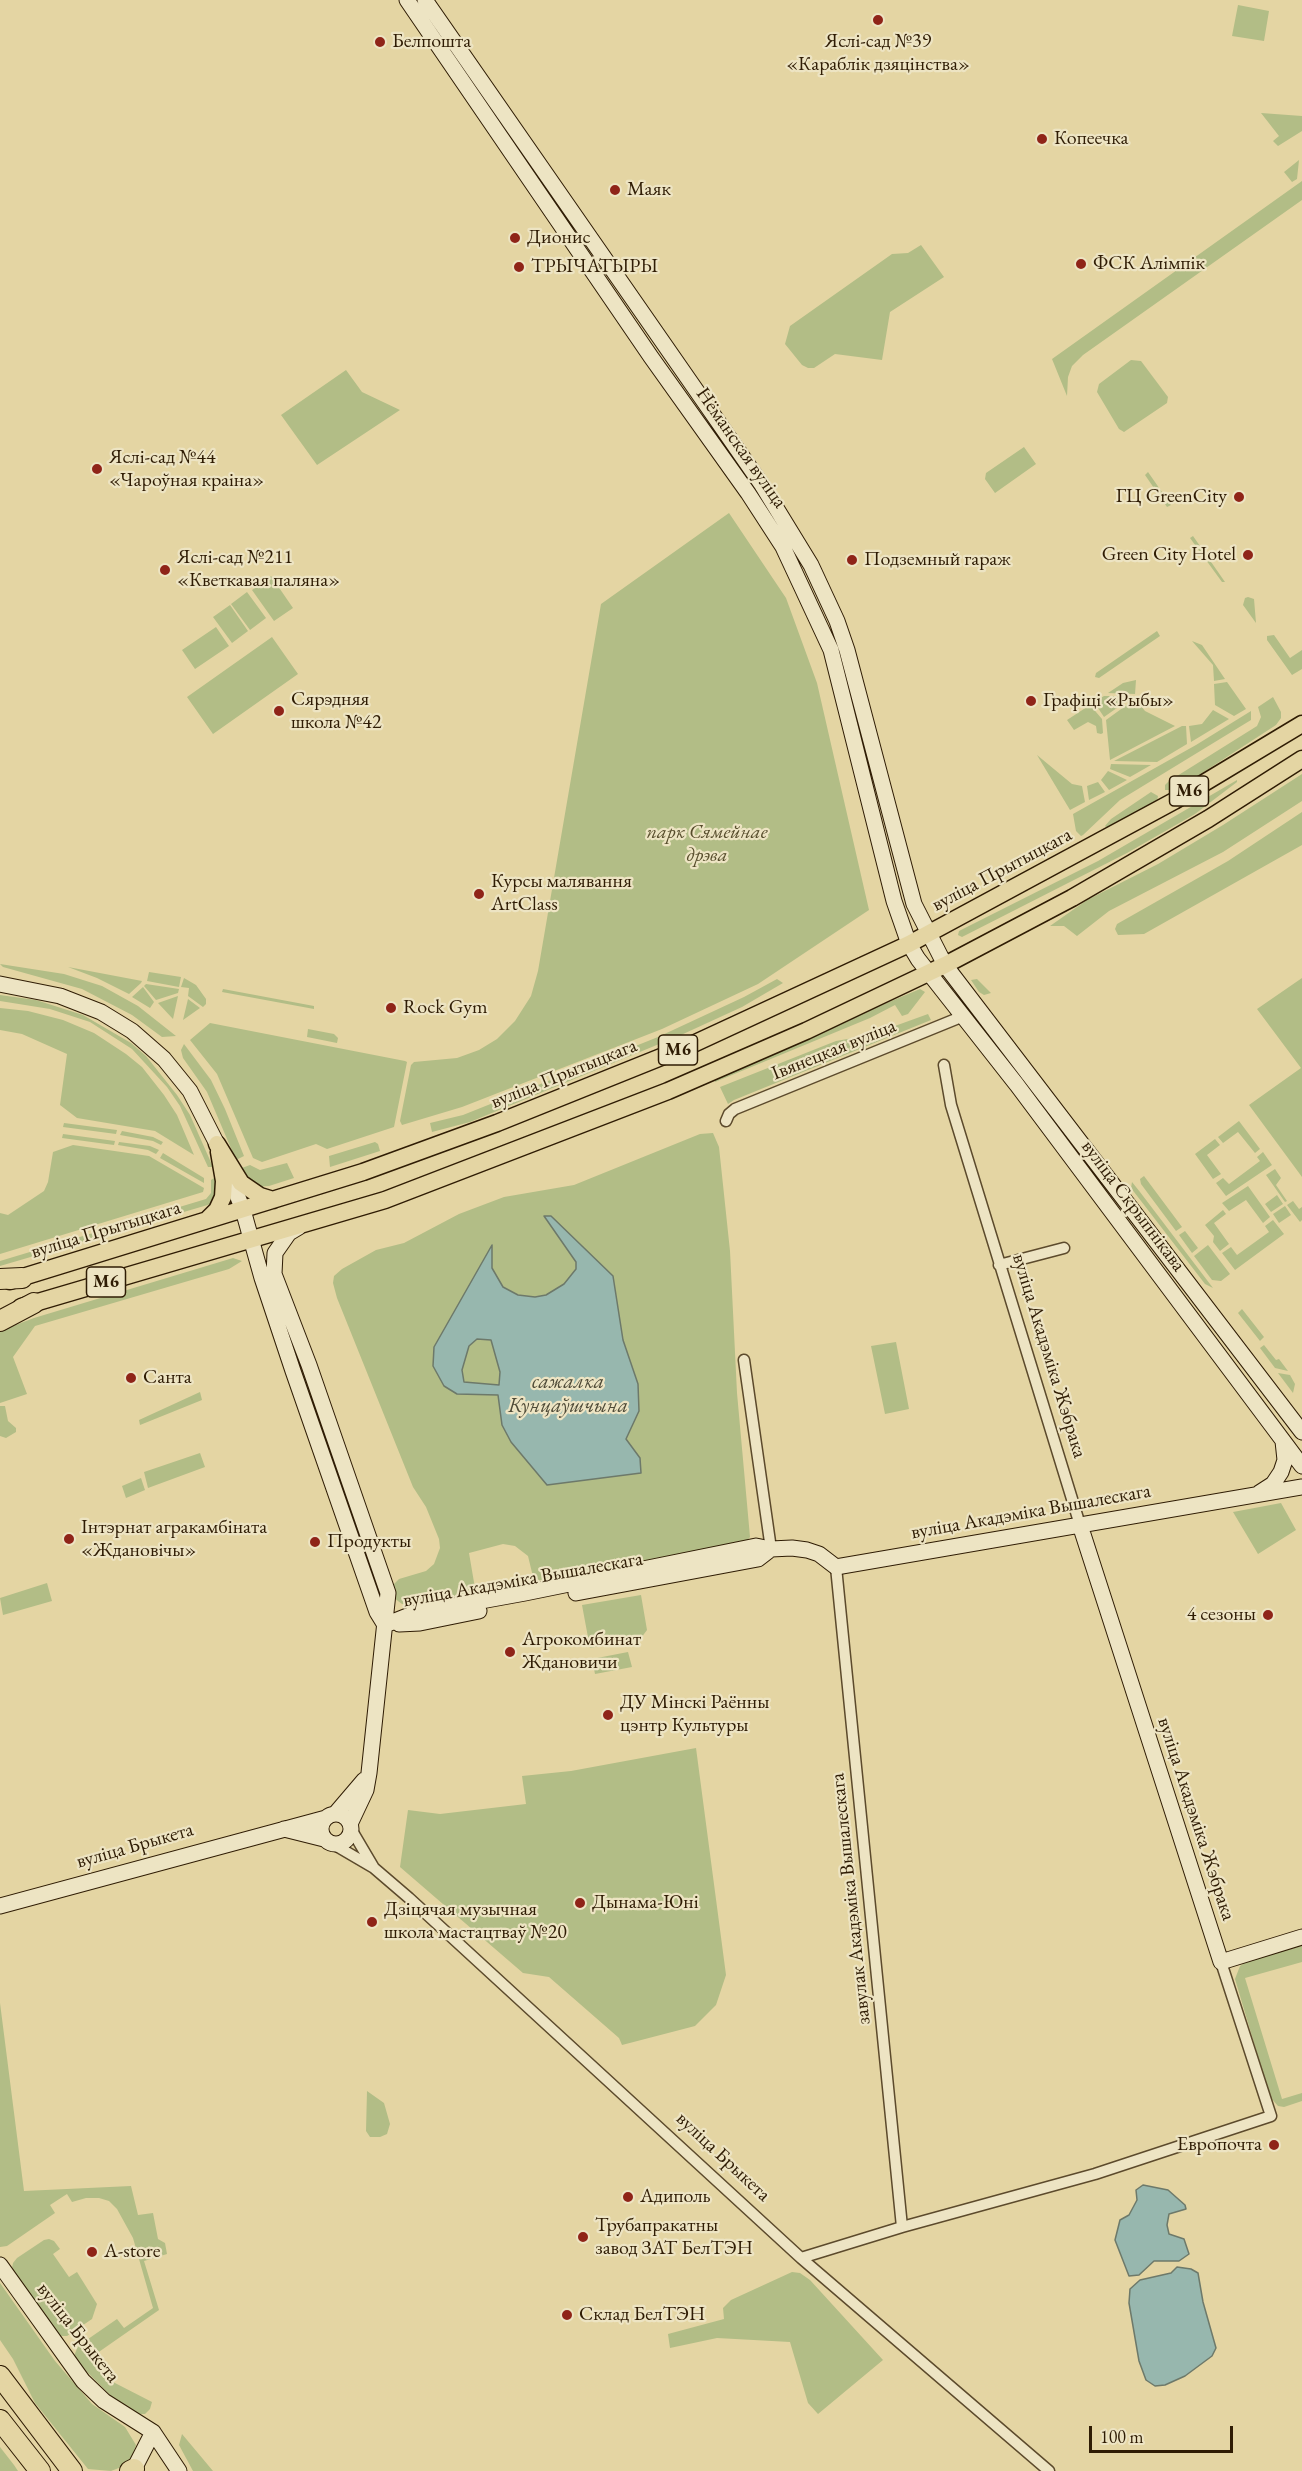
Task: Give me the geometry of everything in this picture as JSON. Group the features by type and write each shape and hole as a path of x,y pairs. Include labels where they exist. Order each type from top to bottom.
{"highway":[{"path":"0,1279 22,1278"},
{"path":"0,1321 34,1303"},
{"path":"0,2376 72,2471"},
{"path":"0,2420 40,2471"}],"main road":[{"name":"Нёманская вуліца","path":"407,0 741,483 783,547 798,575 831,650 894,901 909,944 927,974"},
{"name":"Нёманская вуліца","path":"425,0 762,485 811,565 848,650 914,904 927,934 945,965"},
{"name":"вуліца Прытыцкага","path":"0,1285 363,1172 497,1123 691,1045 909,944 1174,801 1302,724"},
{"name":"М6","path":"0,1313 396,1196 668,1091 806,1031 945,965 1072,898 1208,819 1302,759"},
{"name":"вуліца Скрыпнікава","path":"945,965 1302,1432"},
{"name":"вуліца Скрыпнікава","path":"927,974 1017,1085 1302,1466"},
{"path":"0,984 60,996 85,1004 132,1031 164,1059 190,1091 217,1144 241,1183 260,1196 273,1200"},
{"path":"217,1144 243,1210 293,1371 377,1612 385,1625"},
{"path":"207,1220 221,1203 224,1189 217,1144"},
{"path":"303,1224 289,1233 281,1242 272,1265 388,1593 369,1773 366,1790 348,1839 339,1844 328,1841 320,1828 369,1773"},
{"path":"293,1371 309,1365"},
{"path":"1256,1495 1273,1484 1281,1472 1285,1460 1283,1441"},
{"name":"вуліца Акадэміка Вышалескага","path":"385,1625 416,1613 756,1545 771,1550 792,1548 807,1550 819,1554 836,1567 1302,1486"},
{"path":"342,1510 357,1505"},
{"name":"вуліца Акадэміка Жэбрака","path":"1080,1525 1221,1962"},
{"path":"330,1816 345,1816 351,1826"},
{"name":"вуліца Брыкета","path":"0,1906 330,1816"},
{"name":"вуліца Брыкета","path":"281,1829 328,1841"},
{"path":"1221,1962 1302,1937"},
{"name":"вуліца Брыкета","path":"0,2265 84,2381 104,2401 153,2432 179,2471"},
{"path":"133,2470 153,2432"}],"street":[{"name":"Івянецкая вуліца","path":"726,1121 735,1109 961,1017"},
{"name":"вуліца Акадэміка Жэбрака","path":"944,1065 951,1105 1080,1525"},
{"path":"999,1265 1064,1248"},
{"path":"744,1360 771,1550"},
{"name":"завулак Акадэміка Вышалескага","path":"836,1567 902,2227"},
{"name":"вуліца Брыкета","path":"351,1826 374,1868"},
{"name":"вуліца Брыкета","path":"328,1841 374,1868 572,2046 801,2258 1049,2471"},
{"name":"вуліца Акадэміка Жэбрака","path":"801,2258 902,2227 1095,2174 1271,2116 1221,1962"}],"green space":[{"path":"1238,5 1269,11 1264,41 1232,36"},
{"path":"1261,113 1302,116 1302,131 1278,146 1273,141 1279,136"},
{"path":"1299,160 1297,179 1292,182 1284,172"},
{"path":"1302,181 1302,200 1083,355 1072,366 1068,377 1067,396 1052,359"},
{"path":"921,245 944,277 890,312 882,360 835,354 814,368 802,365 785,344 790,326 892,254 908,253"},
{"path":"1131,360 1141,361 1168,397 1167,403 1124,432 1119,429 1097,392 1099,384"},
{"path":"346,370 362,392 400,410 317,465 281,415"},
{"path":"1024,447 1036,464 995,493 985,479 986,473"},
{"path":"1148,472 1171,505 1167,507 1145,475"},
{"name":"парк Сямейнае дрэва","path":"729,513 786,598 817,683 869,910 758,984 662,1029 462,1107 402,1125 400,1121 411,1065 414,1062 457,1058 479,1050 497,1039 515,1021 531,996 538,971 601,604"},
{"path":"1193,536 1225,582 1222,582 1190,538"},
{"path":"271,576 293,608 274,621 252,590"},
{"path":"247,592 266,618 250,630 231,604"},
{"path":"1245,598 1254,599 1256,623 1243,605"},
{"path":"230,605 248,631 232,643 213,617"},
{"path":"216,627 229,646 195,669 182,650"},
{"path":"1157,631 1160,636 1099,678 1095,677 1096,673"},
{"path":"1274,635 1290,658 1302,650 1302,669 1292,675 1267,640 1267,636"},
{"path":"272,637 298,674 213,734 187,697"},
{"path":"1192,641 1202,645 1225,679 1214,681 1213,665"},
{"path":"1136,680 1135,694 1108,693 1123,683"},
{"path":"1227,682 1246,709 1234,716 1215,705 1214,684"},
{"path":"1104,696 1134,696 1104,717 1094,702"},
{"path":"1273,697 1281,712 1281,718 1276,725 1176,790 1165,790 1165,785 1169,781 1257,726 1261,717 1258,707"},
{"path":"1135,699 1145,711 1175,726 1110,760 1106,720"},
{"path":"1090,705 1102,719 1103,733 1101,734 1097,733 1096,726 1088,722 1074,730 1067,720"},
{"path":"1213,710 1229,719 1191,742 1189,726 1202,724"},
{"path":"1251,711 1251,720 1120,800 1083,835 1081,836 1076,831 1073,814 1196,745"},
{"path":"1186,726 1187,744 1157,762 1114,761"},
{"path":"1037,755 1072,784 1082,786 1085,802 1070,810"},
{"path":"1111,764 1151,765 1130,777 1110,769"},
{"path":"1108,771 1127,780 1109,790 1101,780"},
{"path":"1302,774 1302,801 1223,852 1109,911 1077,936 1064,926 1050,926 1087,900 1158,864"},
{"path":"1237,780 1195,814 1127,853 962,937 958,935 959,931 1098,861"},
{"path":"1098,782 1105,792 1089,800 1087,786"},
{"path":"1151,792 1158,796 1157,802 1107,828 1105,826 1111,819"},
{"path":"1302,812 1302,845 1144,934 1118,935 1115,929 1117,924 1228,861"},
{"path":"0,964 64,974 102,986 138,1006 176,1036 162,1037 132,1015 82,989 3,967"},
{"path":"68,967 142,981 129,994"},
{"path":"149,972 181,977 179,987 147,981"},
{"path":"184,978 196,985 206,999 203,1007 188,996 189,988 181,987"},
{"path":"1302,978 1302,1177 1249,1105 1301,1068 1257,1009"},
{"path":"777,979 783,983 742,1007 681,1035 470,1122 432,1132 430,1123 463,1115 658,1037"},
{"path":"977,979 991,993 984,995 979,992 971,980"},
{"path":"146,984 179,989 178,993 156,1000 144,986"},
{"path":"143,987 154,1002 150,1008 132,997"},
{"path":"223,989 314,1006 314,1009 222,992"},
{"path":"920,989 925,992 908,1014 902,1016 895,1005 870,1018 715,1082 713,1076"},
{"path":"0,995 36,1000 83,1015 131,1043 146,1056 177,1095 190,1115 213,1167 208,1167 180,1106 167,1087 132,1049 90,1022 50,1009 0,1001"},
{"path":"178,996 173,1019 158,1003"},
{"path":"188,999 200,1008 183,1020"},
{"path":"0,1008 28,1011 63,1020 94,1033 126,1054 142,1067 164,1095 177,1115 194,1155 155,1131 77,1118 60,1105 67,1054 22,1034 0,1030"},
{"path":"928,1014 931,1020 728,1104 720,1087 836,1041 870,1035"},
{"path":"210,1023 407,1062 394,1127 327,1149 316,1144 262,1162 253,1158 217,1074 190,1040"},
{"path":"308,1029 334,1034 338,1038 337,1043 307,1037"},
{"path":"184,1044 211,1080 225,1109 244,1156 236,1160 207,1092 183,1058 181,1050"},
{"path":"1239,1121 1260,1149 1255,1153 1238,1132 1223,1143 1218,1137"},
{"path":"64,1123 117,1130 116,1134 63,1127"},
{"path":"122,1131 153,1137 163,1142 161,1145 153,1141 120,1135"},
{"path":"713,1133 719,1147 730,1251 737,1393 750,1537 747,1541 541,1580 535,1585 528,1556 515,1546 503,1544 469,1553 476,1594 417,1604 402,1604 393,1597 394,1584 399,1579 426,1571 434,1564 440,1548 439,1539 426,1507 413,1487 337,1298 333,1283 334,1276 376,1250 404,1243 459,1214 504,1197 574,1185 700,1134"},
{"path":"63,1134 115,1141 114,1145 62,1138"},
{"path":"1215,1139 1220,1145 1207,1155 1221,1174 1213,1179 1195,1154"},
{"path":"119,1142 150,1146 159,1150 156,1154 148,1150 118,1145"},
{"path":"375,1142 380,1151 330,1167 329,1156"},
{"path":"73,1145 149,1156 204,1188 203,1192 0,1254 0,1213 8,1215 44,1191 48,1182 53,1152"},
{"path":"1263,1152 1272,1165 1226,1196 1216,1183 1223,1178 1229,1184 1260,1161 1257,1157"},
{"path":"163,1153 204,1178 204,1183 160,1158"},
{"path":"287,1163 294,1178 269,1186 255,1187 239,1169 250,1165 260,1170"},
{"path":"1275,1169 1281,1178 1276,1185 1287,1201 1285,1202 1266,1175"},
{"path":"217,1176 218,1193 211,1204 0,1266 0,1261 206,1199 211,1193 211,1180"},
{"path":"1144,1176 1182,1227 1176,1231 1141,1184 1140,1179"},
{"path":"1132,1182 1213,1288 1205,1284 1131,1188"},
{"path":"1248,1186 1270,1217 1263,1223 1246,1200 1229,1211 1222,1203"},
{"path":"1277,1195 1283,1204 1271,1212 1265,1204"},
{"path":"1293,1201 1299,1209 1302,1207 1300,1222 1287,1205"},
{"path":"1285,1206 1291,1215 1279,1223 1273,1214"},
{"path":"1223,1210 1226,1214 1214,1223 1229,1244 1220,1251 1213,1242 1214,1236 1205,1225"},
{"path":"1273,1220 1284,1234 1235,1270 1222,1253 1231,1247 1237,1255 1269,1232 1265,1226"},
{"path":"1185,1231 1198,1248 1192,1253 1179,1235"},
{"path":"1208,1245 1230,1274 1221,1281 1212,1280 1194,1256"},
{"path":"233,1258 242,1261 229,1269 35,1326 13,1357 27,1394 0,1403 0,1331 34,1318"},
{"path":"1242,1309 1264,1337 1260,1341 1238,1313"},
{"path":"896,1342 909,1409 885,1414 871,1346"},
{"path":"1264,1345 1288,1371 1275,1368 1260,1348"},
{"path":"1278,1373 1290,1375 1295,1384 1293,1393"},
{"path":"200,1392 202,1400 140,1425 139,1420"},
{"path":"0,1406 5,1406 8,1421 16,1428 16,1432 6,1438 0,1436"},
{"path":"200,1453 205,1467 148,1488 144,1472"},
{"path":"141,1478 145,1490 126,1498 122,1486"},
{"path":"1281,1503 1296,1530 1258,1554 1233,1512"},
{"path":"47,1583 52,1601 3,1615 0,1598"},
{"path":"641,1595 647,1630 641,1638 590,1648 582,1605"},
{"path":"628,1652 632,1667 595,1674 592,1659"},
{"name":"Дынама-Юні","path":"696,1748 726,1975 716,2005 695,2026 622,2045 619,2038 549,1977 523,1973 400,1867 408,1810 440,1814 526,1804 522,1776 571,1771"},
{"path":"1302,1946 1302,1962 1245,1978 1282,2099 1302,2093 1302,2101 1284,2107 1278,2106 1270,2097 1235,1979 1240,1966 1247,1961"},
{"path":"0,2003 24,2191 131,2186 138,2215 153,2213 158,2239 165,2243 167,2254 144,2261 159,2310 93,2356 113,2382 152,2402 145,2414 135,2414 123,2408 77,2362 74,2356 78,2346 117,2319 124,2328 153,2308 133,2238 117,2209 109,2201 99,2198 86,2198 72,2202 67,2194 50,2205 55,2213 7,2246 0,2247"},
{"path":"367,2091 384,2103 390,2124 387,2134 380,2137 370,2137 366,2131"},
{"path":"49,2239 54,2241 60,2249 53,2254 69,2277 77,2272 97,2304 92,2319 67,2336 59,2336 12,2268 17,2258"},
{"path":"792,2272 800,2273 810,2280 883,2360 818,2414 808,2403 790,2342 717,2338 670,2348 668,2334 724,2319 723,2308 731,2300"},
{"path":"0,2283 55,2361 92,2404 125,2427 136,2445 132,2456 124,2466 111,2471 88,2469 35,2403 13,2359 0,2340"},
{"path":"182,2434 213,2471 193,2471 179,2445"},
{"path":"0,2447 14,2465 18,2471 0,2471"}],"water":[{"name":"сажалка Кунцаўшчына","path":"544,1216 551,1216 613,1276 623,1340 638,1384 639,1411 626,1439 640,1458 641,1473 547,1485 511,1442 502,1425 498,1395 457,1394 444,1386 433,1366 434,1347 492,1245 492,1268 503,1287 518,1295 535,1297 546,1295 564,1284 576,1269 576,1262","holes":["477,1339 491,1340 500,1372 499,1385 464,1382 462,1370 469,1346"]},
{"path":"1143,2185 1168,2190 1185,2205 1186,2209 1169,2214 1167,2225 1169,2234 1184,2239 1189,2254 1179,2261 1154,2261 1139,2275 1129,2276 1115,2240 1120,2220 1129,2215 1137,2200 1136,2190"},
{"path":"1177,2267 1191,2269 1198,2273 1203,2302 1216,2348 1212,2356 1185,2376 1165,2385 1155,2386 1146,2380 1139,2361 1129,2303 1130,2289 1140,2280 1171,2273"}],"place":[{"name":"Яслі-сад №39 «Караблік дзяцінства»","path":"878,20"},
{"name":"Белпошта","path":"380,42"},
{"name":"Копеечка","path":"1042,139"},
{"name":"Маяк","path":"615,190"},
{"name":"Дионис","path":"515,238"},
{"name":"ФСК Алімпік","path":"1081,264"},
{"name":"ТРЫЧАТЫРЫ","path":"519,267"},
{"name":"Яслі-сад №44 «Чароўная краіна»","path":"97,469"},
{"name":"ГЦ GreenCity","path":"1239,497"},
{"name":"Green City Hotel","path":"1248,555"},
{"name":"Подземный гараж","path":"852,560"},
{"name":"Яслі-сад №211 «Кветкавая паляна»","path":"165,570"},
{"name":"Графіці «Рыбы»","path":"1031,701"},
{"name":"Сярэдняя школа №42","path":"279,711"},
{"name":"Курсы малявання ArtClass","path":"479,894"},
{"name":"Rock Gym","path":"391,1008"},
{"name":"Санта","path":"131,1378"},
{"name":"Інтэрнат агракамбіната «Ждановічы»","path":"69,1539"},
{"name":"Продукты","path":"315,1542"},
{"name":"4 сезоны","path":"1268,1615"},
{"name":"Агрокомбинат Ждановичи","path":"510,1652"},
{"name":"ДУ Мінскі Раённы цэнтр Культуры","path":"608,1715"},
{"name":"Дынама-Юні","path":"580,1903"},
{"name":"Дзіцячая музычная школа мастацтваў №20","path":"372,1922"},
{"name":"Европочта","path":"1274,2145"},
{"name":"Адиполь","path":"628,2197"},
{"name":"Трубапракатны завод ЗАТ БелТЭН","path":"583,2237"},
{"name":"А-store","path":"92,2252"},
{"name":"Склад БелТЭН","path":"567,2315"}]}
